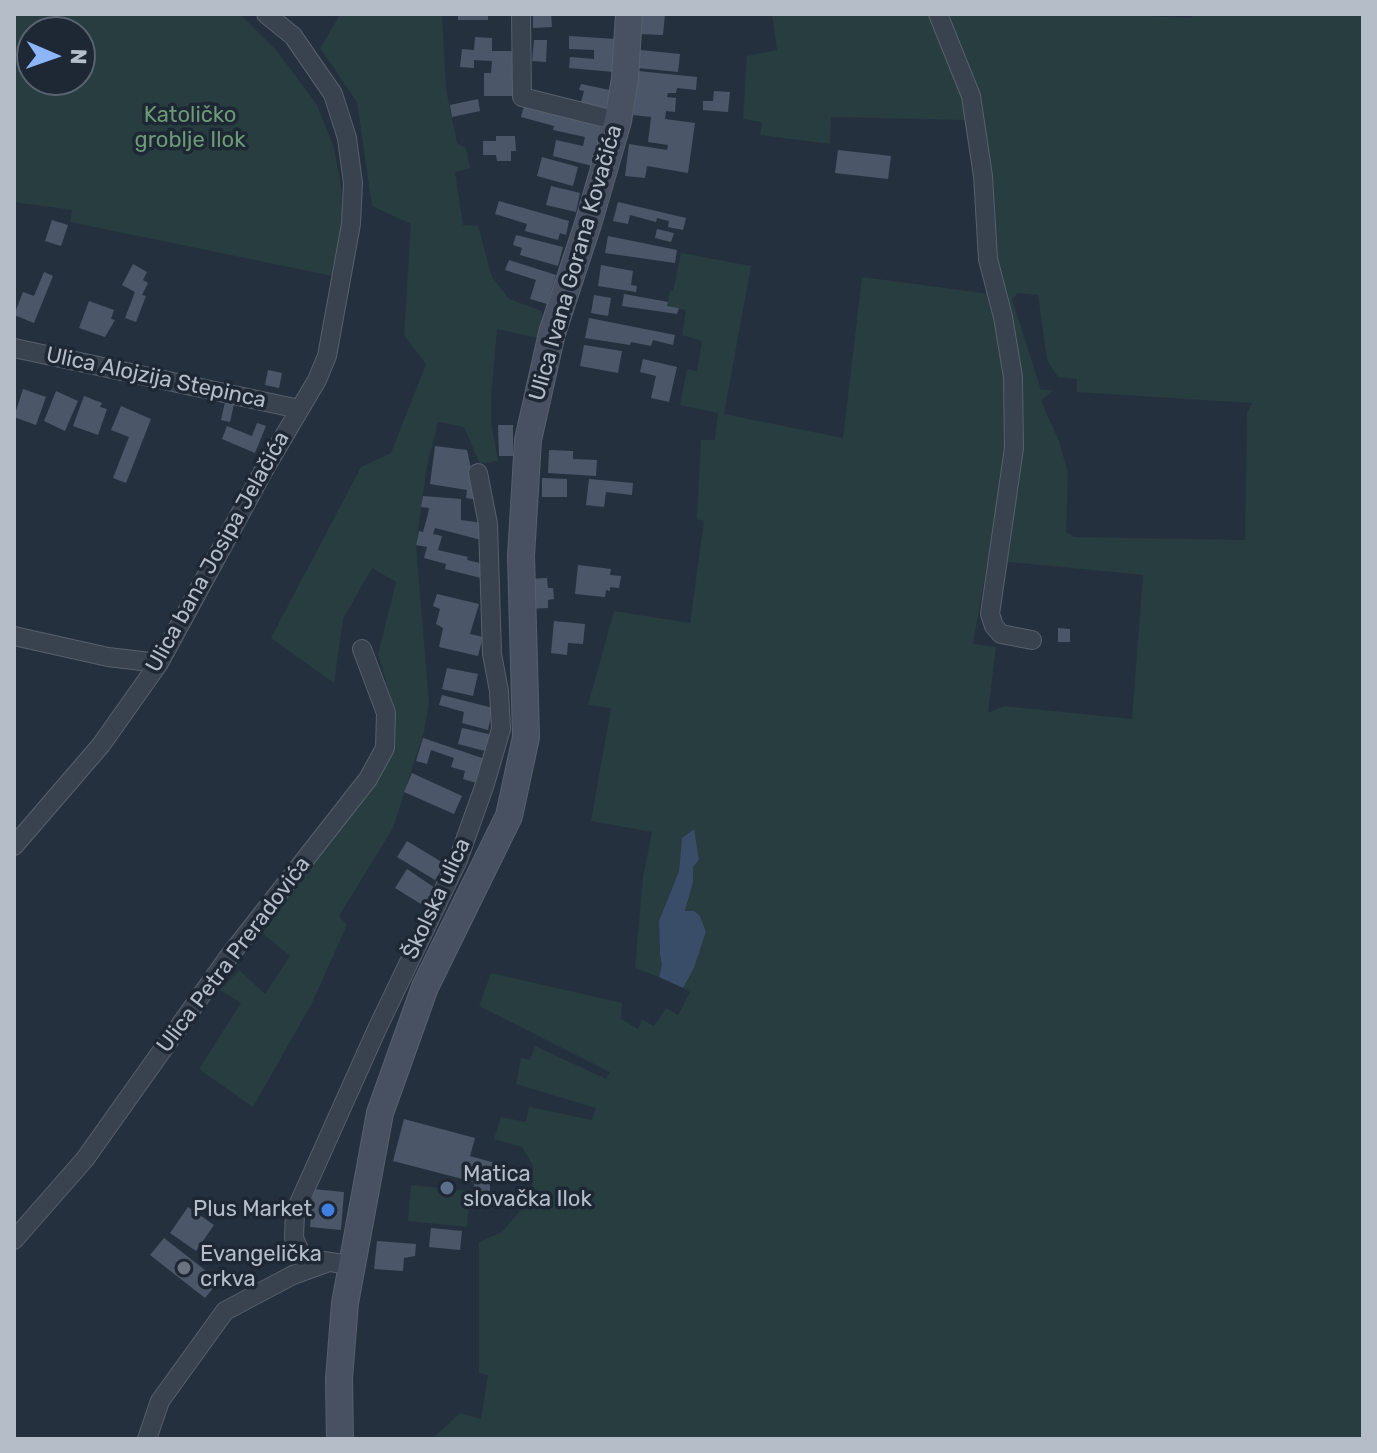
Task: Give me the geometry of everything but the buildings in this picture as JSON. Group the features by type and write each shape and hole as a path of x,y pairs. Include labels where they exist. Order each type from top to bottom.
{"main road":[{"name":"Ulica Ivana Gorana Kovačića","path":"340,1439 338,1264 380,1113 402,1047 425,987 509,816 518,779 526,737 527,700 520,580 528,440 552,333 618,121 625,78 629,14"}],"street":[{"name":"Ulica bana Josipa Jelačića","path":"14,846 101,745 159,663 317,380 327,356 351,224 353,183 347,138 333,94 293,36 266,14"},
{"path":"521,14 522,97 618,121"},
{"path":"938,14 971,96 982,163 988,259 1003,317 1013,377 1014,448 990,614 1001,634 1032,640"},
{"name":"Ulica Alojzija Stepinca","path":"14,348 299,409"},
{"name":"Školska ulica","path":"338,1264 303,1258 294,1238 295,1212 377,1029 458,860 501,729 499,691 492,654 488,524 478,473"},
{"path":"14,636 108,657 159,663"},
{"name":"Ulica Petra Preradovića","path":"14,1240 85,1159 227,959 368,779 385,748 386,713 362,649"},
{"path":"147,1439 160,1401 225,1311 293,1275 338,1264"}],"green space":[{"name":"Katoličko groblje Ilok","path":"14,14 240,14 277,51 317,105 334,148 341,186 343,234 333,276 70,222 72,210 14,202"},
{"path":"442,14 446,89 457,143 466,148 470,168 455,172 463,225 478,226 492,277 509,299 542,311 541,330 538,338 497,329 491,422 498,461 480,464 464,427 438,422 427,466 416,545 429,703 424,732 393,828 339,916 347,925 312,1003 253,1107 199,1069 241,1003 220,990 239,970 265,994 290,956 262,933 376,779 393,738 392,702 378,654 396,582 372,568 343,619 334,683 271,638 361,467 391,453 426,364 404,335 411,224 372,206 357,102 320,48 340,15"},
{"path":"772,14 930,14 957,77 966,120 831,117 830,144 760,135 762,122 743,119 747,56 777,50"},
{"path":"941,14 1109,14 1192,18 1193,14 1363,14 1363,1439 413,1439 434,1437 460,1413 481,1419 488,1375 479,1373 479,1242 502,1232 532,1197 533,1166 522,1147 494,1139 501,1117 526,1122 529,1107 592,1120 596,1108 516,1084 521,1058 530,1060 535,1046 606,1079 610,1072 479,1006 491,973 622,1003 621,1019 638,1029 642,1020 654,1026 666,1008 678,1015 690,992 683,988 694,968 706,933 700,916 694,911 685,912 693,882 693,867 699,860 693,829 682,838 679,871 659,921 663,965 659,977 635,968 643,877 652,832 591,821 611,708 588,705 614,611 690,623 704,521 697,519 701,440 715,440 718,413 680,405 687,369 697,371 702,341 682,335 686,310 667,306 681,253 751,266 724,414 843,438 862,277 990,294 1006,369 1008,405 1005,462 973,644 996,647 988,713 1004,706 1132,719 1143,575 1000,561 1016,465 1019,394 1009,330 989,247 987,182 972,84","holes":["1018,293 1038,295 1047,360 1058,377 1077,379 1077,392 1252,403 1247,413 1245,540 1074,537 1066,532 1068,473 1059,441 1041,401 1053,390 1041,390 1012,299"]},
{"path":"411,1185 470,1191 467,1227 408,1221"}],"water":[{"path":"694,829 699,860 693,867 693,882 685,911 694,911 700,916 706,932 694,968 683,988 659,977 662,965 659,921 679,871 682,838"}],"place":[{"name":"Matica slovačka Ilok","path":"447,1188"},
{"name":"Plus Market","path":"328,1210"},
{"name":"Evangelička crkva","path":"184,1268"}]}
